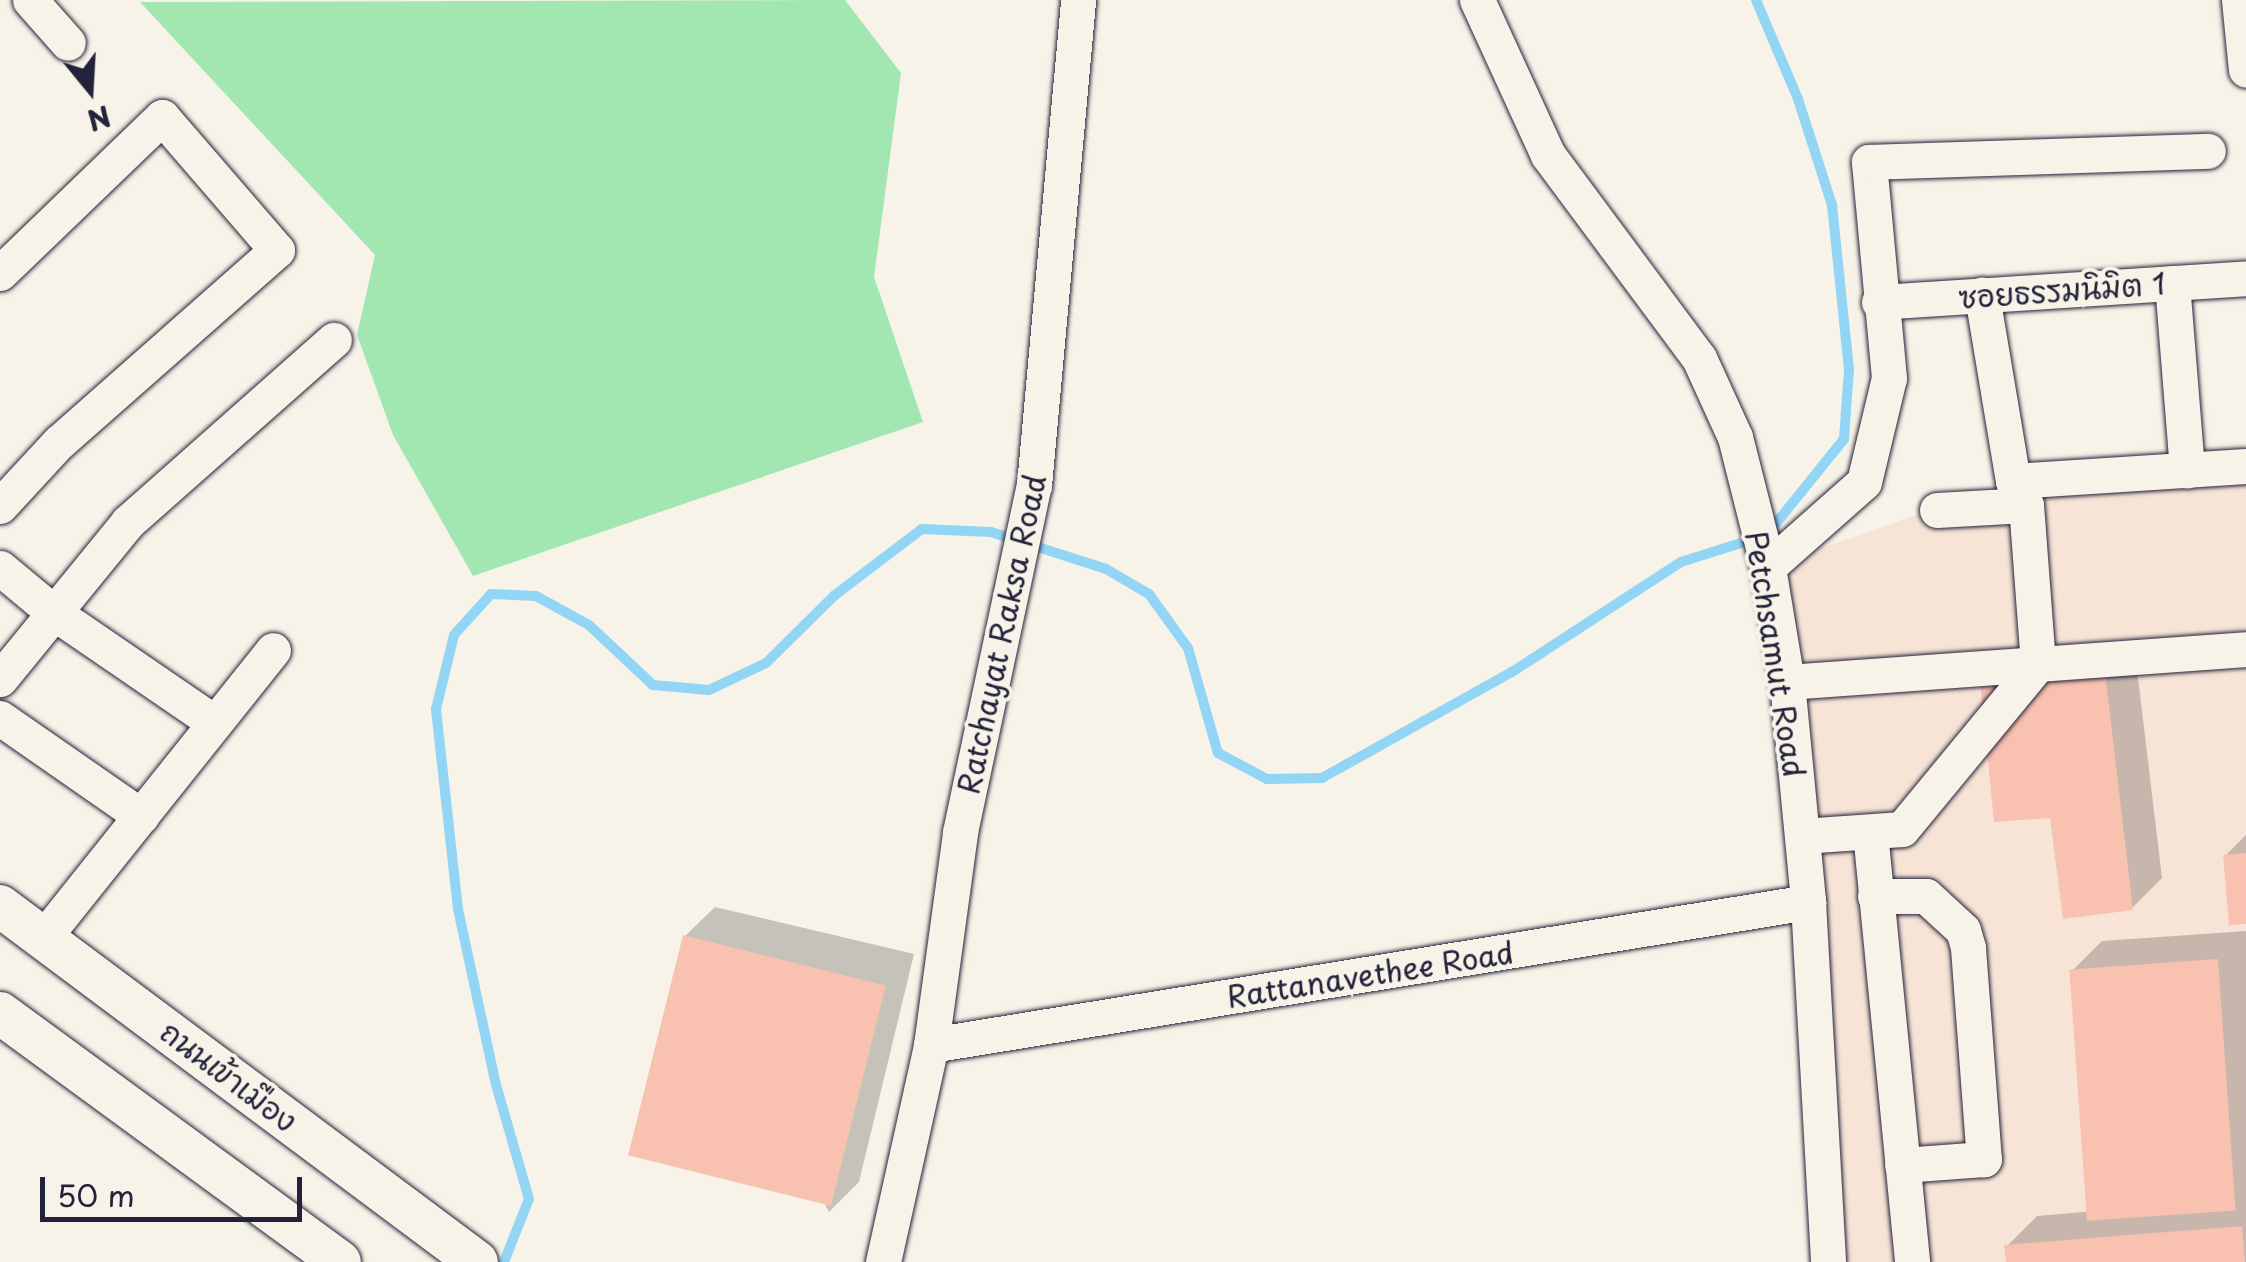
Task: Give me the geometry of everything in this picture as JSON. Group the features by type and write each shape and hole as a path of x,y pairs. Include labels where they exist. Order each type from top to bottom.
{"main road":[{"name":"ถนนเข้าเมือง","path":"0,906 467,1254"},
{"path":"0,1013 340,1262"}],"street":[{"path":"30,0 68,43"},
{"name":"Ratchayat Raksa Road","path":"883,1262 931,1045 960,832 1034,485 1078,0"},
{"name":"Petchsamut Road","path":"1477,0 1548,155 1699,358 1735,437 1768,566 1787,682 1808,902 1828,1262"},
{"path":"2239,5 2246,70"},
{"path":"0,274 162,118 276,250 59,442 0,506"},
{"path":"1768,566 1864,482 1889,378 1869,162 2208,151"},
{"name":"ซอยธรรมนิมิต 1","path":"1879,302 2246,278"},
{"path":"2172,282 2187,470"},
{"path":"1802,836 1902,829 2038,664 2019,493 1982,295"},
{"path":"0,679 128,522 334,340"},
{"path":"1937,510 2019,493 2246,466"},
{"path":"0,568 53,612 214,723"},
{"path":"1787,682 2246,649"},
{"path":"44,937 273,650"},
{"path":"0,718 141,816"},
{"path":"1870,832 1912,1262"},
{"path":"1876,896 1926,896 1963,930 1968,948 1984,1159 1902,1165"},
{"name":"Rattanavethee Road","path":"931,1045 1808,902"}],"shaded area":[{"path":"2246,466 2246,1262 1825,1262 1768,567 2013,481"}],"green space":[{"path":"845,0 901,73 874,277 923,422 473,576 393,435 357,335 375,255 140,2"}],"building":[{"path":"2105,672 2133,910 2063,919 2050,818 1994,822 1980,681"},
{"path":"2246,853 2246,924 2229,925 2223,855"},
{"path":"683,935 886,986 831,1206 628,1155"},
{"path":"2218,959 2236,1210 2087,1221 2069,969"},
{"path":"2242,1226 2245,1262 2006,1262 2004,1245"}],"waterway":[{"path":"1756,0 1798,99 1832,205 1849,369 1844,439 1769,532"},
{"path":"504,1262 529,1199 496,1085 458,909 436,709 454,635 491,594 536,596 589,625 653,685 709,690 766,663 835,595 922,529 991,532 1106,569 1149,594 1188,648 1218,753 1267,779 1322,778 1512,672 1681,562 1754,539"}]}
